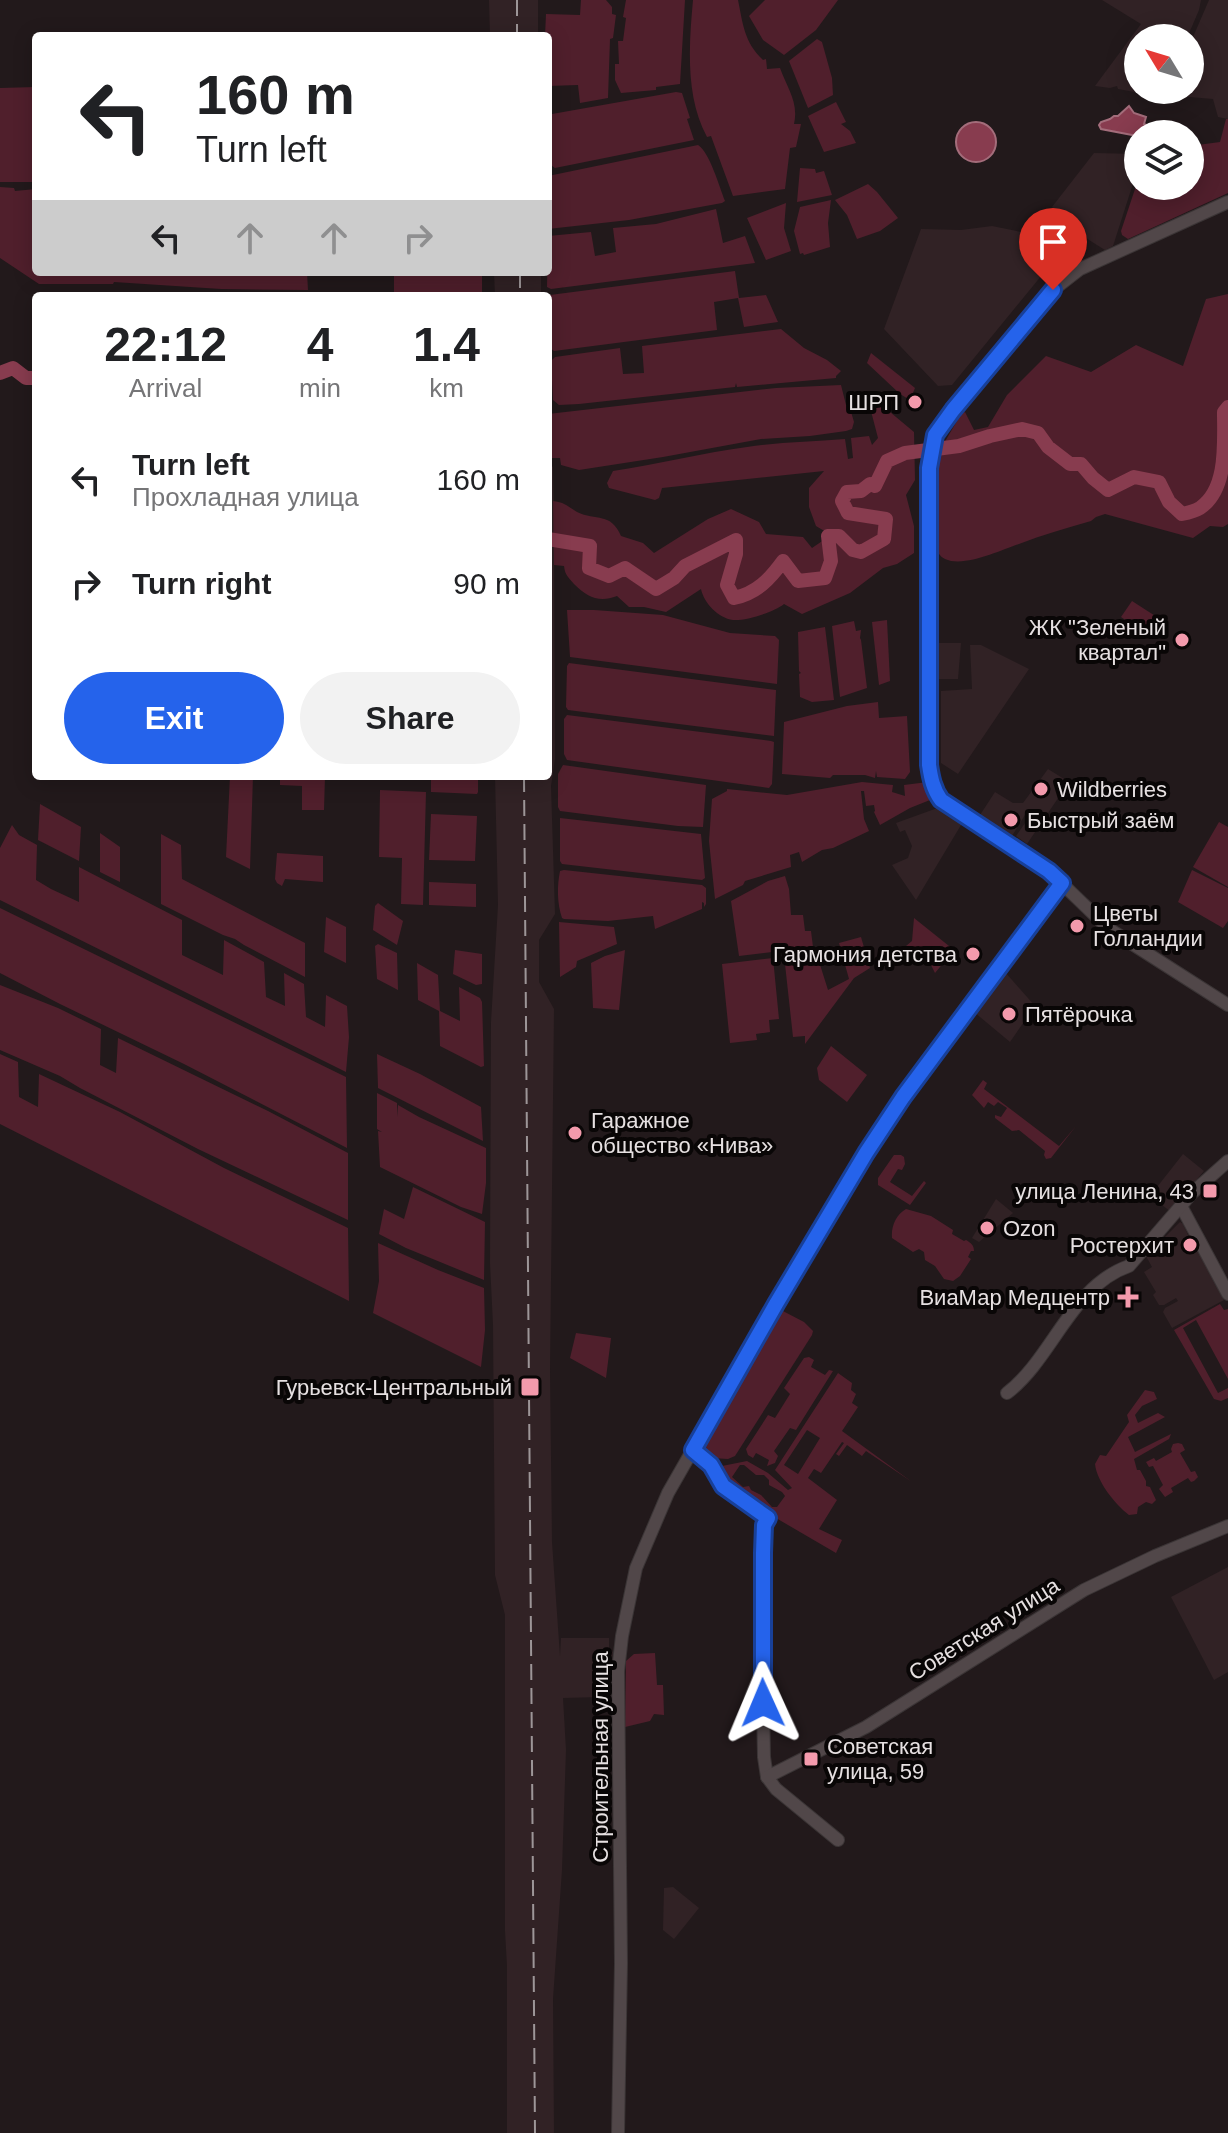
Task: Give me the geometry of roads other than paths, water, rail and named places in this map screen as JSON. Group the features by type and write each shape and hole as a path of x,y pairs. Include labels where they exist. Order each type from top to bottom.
{"main road":[{"path":"1228,202 1080,269 1053,290 935,435 929,468 929,765 936,792 952,808 1049,871 1109,929 1228,1005"},
{"name":"Строительная улица","path":"618,2133 620,1649 636,1568 646,1539 668,1493 783,1293 888,1119 1062,883"},
{"path":"1007,1393 1023,1381 1089,1291 1116,1270 1129,1266 1202,1183 1228,1161"},
{"path":"1181,1206 1228,1294"},
{"path":"693,1450 711,1465 723,1486 768,1518 764,1525 762,1636 767,1777 776,1789 838,1840"},
{"name":"Советская улица","path":"767,1777 866,1727 1084,1590 1228,1526"}],"waterway":[{"path":"0,373 13,368 26,378 32,378"},
{"path":"552,540 590,546 589,568 609,576 625,568 656,589 674,578 685,566 736,540 736,554 727,585 734,598 750,593 762,584 783,561 798,581 825,578 831,561 828,536 839,536 853,550 861,552 884,539 886,519 848,513 842,501 847,492 861,491 870,484 875,486 887,461 905,453 959,446 1022,429 1038,433 1048,447 1070,464 1081,464 1108,490 1134,477 1159,482 1169,502 1182,514 1200,508 1216,489 1222,464 1224,412 1228,407"}],"railway":[{"path":"517,0 517,32"},
{"path":"520,276 520,292"},
{"path":"524,780 535,2133"}],"place":[{"name":"ШРП","path":"915,402"},
{"name":"ЖК \"Зеленый квартал\"","path":"1182,640"},
{"name":"Wildberries","path":"1041,789"},
{"name":"Быстрый заём","path":"1011,820"},
{"name":"Цветы Голландии","path":"1077,926"},
{"name":"Гармония детства","path":"973,954"},
{"name":"Пятёрочка","path":"1009,1014"},
{"name":"Гаражное общество «Нива»","path":"575,1133"},
{"name":"улица Ленина, 43","path":"1210,1191"},
{"name":"Ozon","path":"987,1228"},
{"name":"Ростерхит","path":"1190,1245"},
{"name":"ВиаМар Медцентр","path":"1128,1297"},
{"name":"Гурьевск-Центральный","path":"530,1387"},
{"name":"Советская улица, 59","path":"811,1759"}]}
